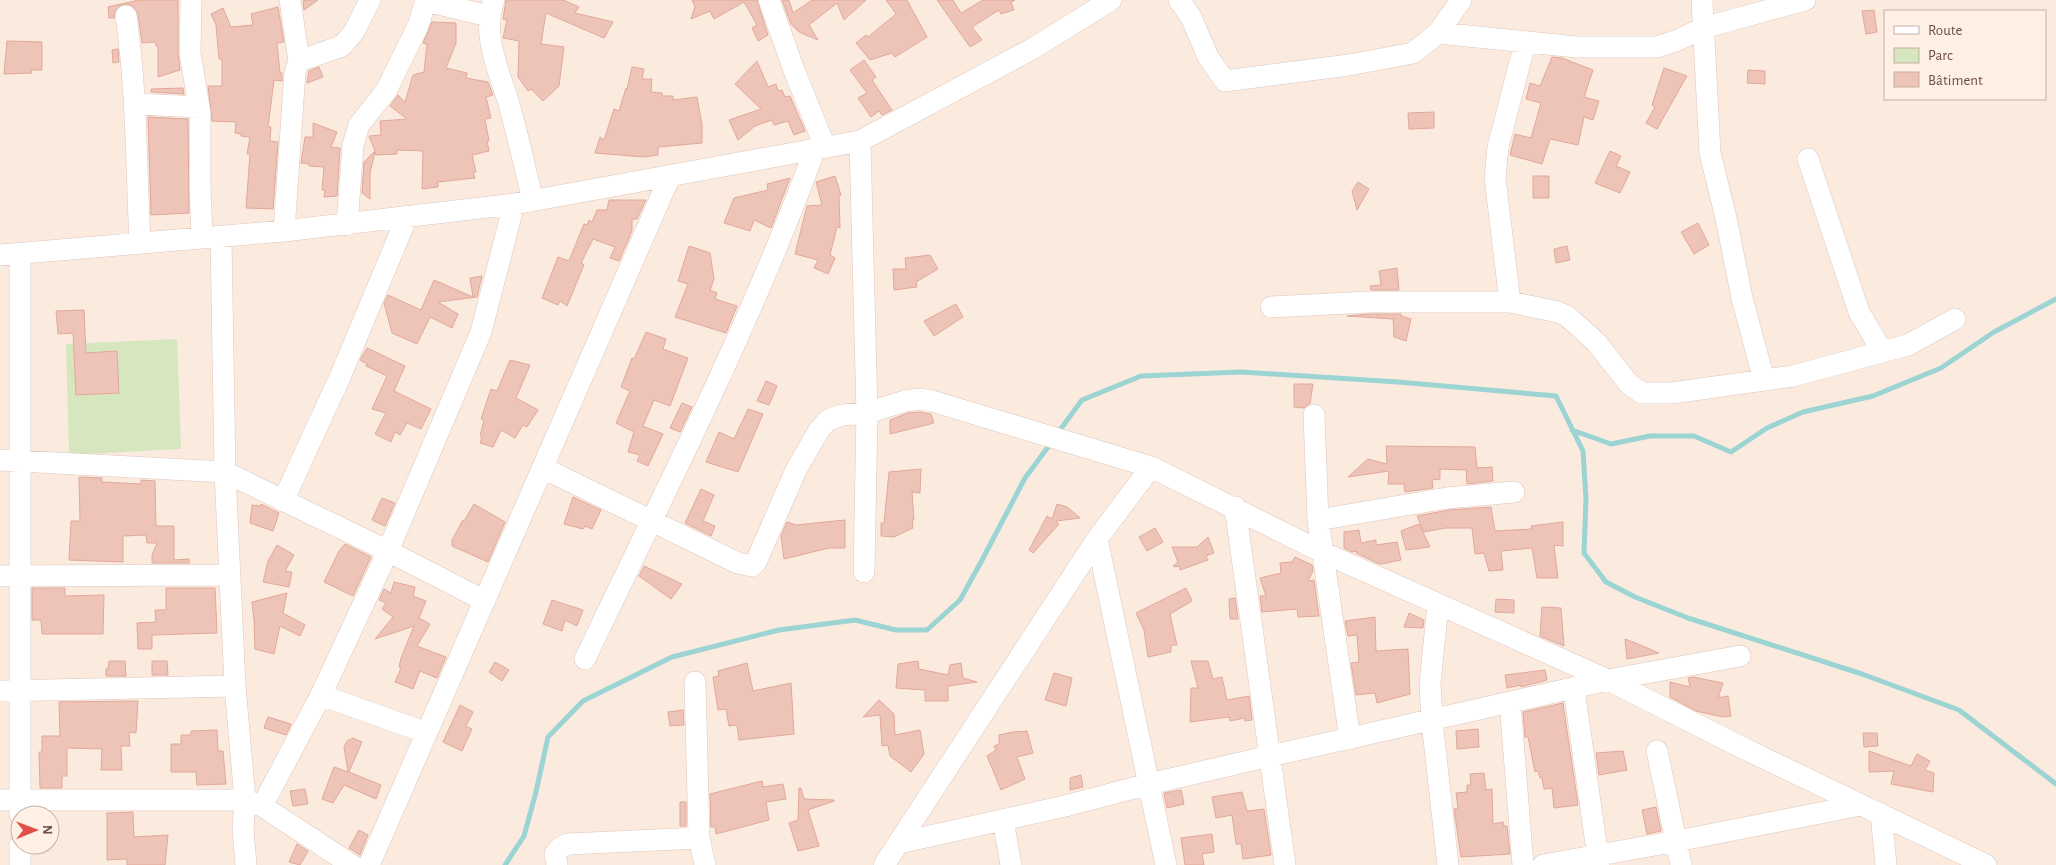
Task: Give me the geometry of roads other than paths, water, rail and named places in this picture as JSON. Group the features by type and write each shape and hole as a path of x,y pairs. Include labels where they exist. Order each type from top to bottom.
{"street":[{"path":"191,0 191,61 200,107 200,186 212,237 236,686 254,803"},
{"path":"284,231 294,72 299,61 296,29 290,0"},
{"path":"299,61 342,46 354,32 370,0"},
{"path":"246,865 243,830 254,803 322,695 388,551 480,332 523,202 509,104 496,66 490,32 491,8 426,0 418,26 386,90 359,125 353,145 347,225"},
{"path":"585,659 736,340 820,148 769,0"},
{"path":"352,865 254,803 13,805 10,691 10,254 347,225 523,202 860,141 1032,50 1111,0"},
{"path":"1179,0 1191,17 1208,57 1225,81 1349,66 1413,53 1438,33 1461,0"},
{"path":"1702,0 1710,153 1726,218 1742,298 1764,380"},
{"path":"1438,33 1577,47 1657,47 1678,40 1703,28 1804,0"},
{"path":"126,16 133,64 136,104 140,242"},
{"path":"1510,302 1495,178 1498,147 1525,43"},
{"path":"136,104 200,107"},
{"path":"860,141 866,413 864,572"},
{"path":"1808,158 1859,312 1882,351"},
{"path":"369,865 670,176"},
{"path":"283,501 340,377 407,217"},
{"path":"1271,307 1369,302 1510,302 1558,312 1567,316 1596,342 1629,384 1642,393 1672,393 1793,376 1908,345 1954,319"},
{"path":"543,468 738,563 752,566 756,562 796,470 819,430 828,420 842,415 866,413 905,401 919,399 932,401 1151,467 1235,507 1322,552 1608,680 1986,865"},
{"path":"1314,415 1318,520 1350,739"},
{"path":"10,460 225,472 388,551 485,601"},
{"path":"884,865 1097,538 1151,467"},
{"path":"1318,520 1447,498 1514,492"},
{"path":"1235,507 1285,865"},
{"path":"1097,538 1166,865"},
{"path":"10,576 230,576"},
{"path":"1438,605 1430,683 1432,721 1448,865"},
{"path":"899,843 1065,806 1270,756 1608,680 1740,656"},
{"path":"695,682 699,838 705,865"},
{"path":"10,691 236,686"},
{"path":"1574,689 1598,860"},
{"path":"322,695 427,733"},
{"path":"1510,703 1523,865"},
{"path":"1657,751 1681,865"},
{"path":"1542,865 1598,860 1677,841 1860,804"},
{"path":"1881,814 1886,865"},
{"path":"1003,820 1011,865"},
{"path":"557,865 555,854 560,848 568,844 699,838"}],"waterway":[{"path":"1572,430 1611,444 1650,436 1694,436 1731,452 1767,428 1803,412 1873,396 1941,368 1994,332 2056,299"},
{"path":"1057,434 1082,400 1141,376 1241,372 1398,382 1556,396 1583,451 1586,499 1584,553 1606,582 1635,597 1688,618 1862,674 1959,710 2056,784"},
{"path":"505,865 524,836 548,737 583,701 672,657 779,630 855,620 896,630 927,630 960,600 1025,478 1051,443"}]}
